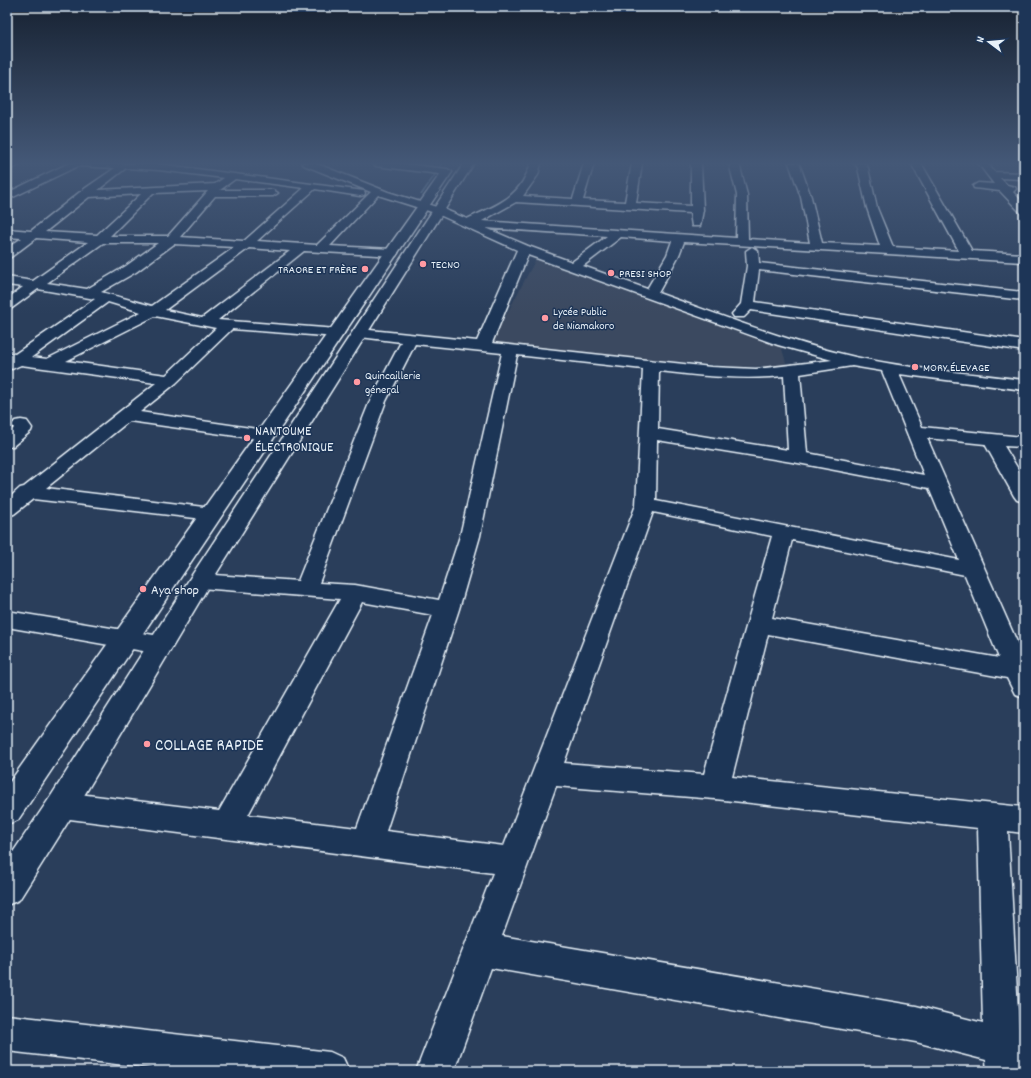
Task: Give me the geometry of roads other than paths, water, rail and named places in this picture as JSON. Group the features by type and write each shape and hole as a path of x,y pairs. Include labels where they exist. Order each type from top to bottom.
{"main road":[{"path":"7,810 392,253 427,213"},
{"path":"7,889 62,805 200,581 360,334 429,213"}],"street":[{"path":"7,254 36,235 61,213"},
{"path":"7,305 100,239 127,213"},
{"path":"89,294 131,269 171,240 194,213"},
{"path":"51,363 154,311 246,245 282,213"},
{"path":"321,248 358,213"},
{"path":"445,213 524,249 651,293 783,342 852,361 888,368 1024,385"},
{"path":"469,223 488,213"},
{"path":"695,239 697,213"},
{"path":"730,323 748,305 753,266 747,242 744,213"},
{"path":"810,213 817,247"},
{"path":"874,213 888,251"},
{"path":"944,213 968,255"},
{"path":"469,223 817,247 968,255 1023,260"},
{"path":"7,233 100,239 171,240 392,253"},
{"path":"574,266 618,234"},
{"path":"651,293 673,255 679,238"},
{"path":"205,323 301,248"},
{"path":"483,346 524,249"},
{"path":"753,266 1024,296"},
{"path":"7,281 89,294 205,323 337,333"},
{"path":"11,362 104,298"},
{"path":"748,305 1024,346"},
{"path":"7,510 27,492 170,380 228,325"},
{"path":"360,334 651,365 756,374 792,371 852,361"},
{"path":"306,588 378,401 410,339"},
{"path":"367,843 447,609 470,536 511,349"},
{"path":"11,362 51,363 170,380"},
{"path":"435,1071 646,505 651,365"},
{"path":"888,368 1021,679"},
{"path":"792,371 798,457"},
{"path":"124,415 265,435"},
{"path":"7,442 22,431 23,428 21,425"},
{"path":"915,432 1024,442"},
{"path":"649,434 798,457 936,483"},
{"path":"992,440 1024,496"},
{"path":"27,492 212,514"},
{"path":"646,505 975,570"},
{"path":"715,787 760,624 783,533"},
{"path":"715,787 783,533"},
{"path":"200,581 306,588 355,593 447,609"},
{"path":"227,825 355,593"},
{"path":"7,619 160,645"},
{"path":"760,624 1021,679"},
{"path":"546,772 715,787 1024,820"},
{"path":"62,805 513,861"},
{"path":"480,949 916,1024 1004,1058 992,816"},
{"path":"7,1033 330,1071"}],"place":[{"name":"TECNO","path":"423,264"},
{"name":"TRAORE ET FRÈRE","path":"365,269"},
{"name":"PRESI SHOP","path":"611,273"},
{"name":"Lycée Public de Niamakoro","path":"545,318"},
{"name":"MORY ÉLEVAGE","path":"915,367"},
{"name":"Quincaillerie géneral","path":"357,382"},
{"name":"NANTOUME ÉLECTRONIQUE","path":"247,438"},
{"name":"Aya shop","path":"143,589"},
{"name":"COLLAGE RAPIDE","path":"147,744"}]}
